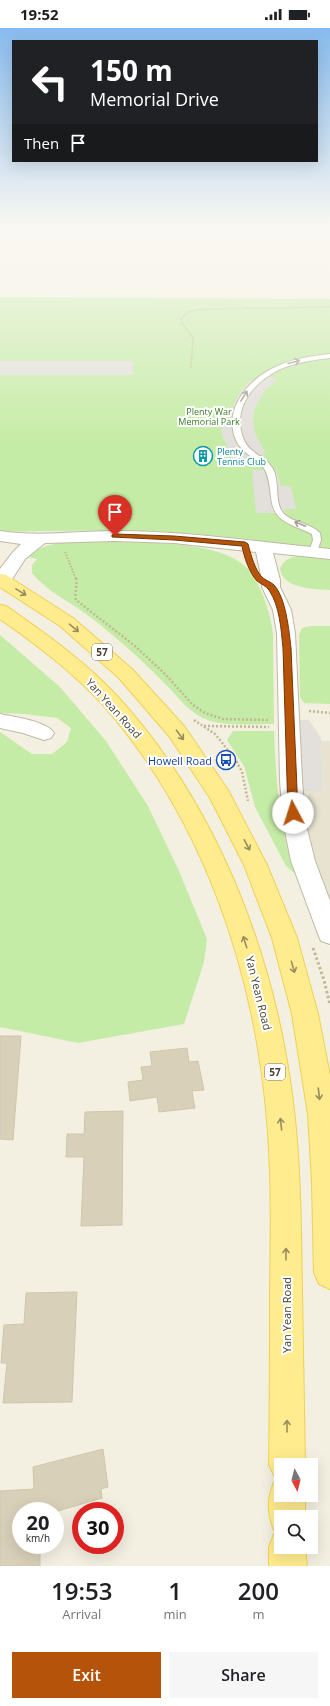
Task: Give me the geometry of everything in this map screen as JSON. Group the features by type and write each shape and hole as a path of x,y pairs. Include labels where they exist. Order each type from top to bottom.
{"main road":[{"name":"57","path":"1,580 67,622 114,662 155,704 179,733 218,792 254,859 284,937 298,983 317,1081 325,1147 330,1273"},
{"name":"Yan Yean Road","path":"0,610 39,637 82,673 142,739 178,791 196,823 222,876 240,923 256,976 269,1035 277,1085 284,1148 286,1212 287,1458"},
{"path":"287,1554 288,1566"}],"street":[{"path":"0,536 19,539 64,537 160,537 245,544 322,553"},
{"path":"1,580 25,548 42,538"},
{"path":"0,546 19,539"},
{"path":"245,544 248,557 260,579 271,587"},
{"path":"264,546 265,559 271,580 271,587 282,610 286,633 291,780 294,821 303,861 330,934"},
{"path":"0,721 28,727 44,733"}],"lane":[{"path":"322,553 316,533 281,516 278,512 270,471 264,463 248,452 243,446 238,434 236,423 238,408 241,401 260,377 279,367 292,363 330,356"}],"path":[{"path":"191,368 193,338 191,333 182,323 181,319 187,313 218,308 330,307"},
{"path":"64,537 65,554 77,582 74,593 76,600 134,646 161,670 193,705 205,713 223,719 290,724"},
{"path":"202,725 221,727 290,724"}],"shaded area":[{"path":"0,361 133,361 133,375 0,375"},
{"path":"265,375 278,379 264,391 254,410 253,423 255,433 266,454 234,459 223,438 220,419 230,419 233,406 249,381 255,382"},
{"path":"252,470 276,470 281,486 291,486 296,509 284,509 286,513 256,513"},
{"path":"300,720 309,720 321,738 323,792 301,791"},
{"path":"321,741 330,741 330,905 316,869 307,836 302,799 309,795 308,791 323,791"}],"green space":[{"name":"Plenty War Memorial Park","path":"0,300 330,300 330,550 201,534 114,531 0,532"},
{"path":"106,542 159,543 199,547 233,558 246,567 256,580 264,598 272,626 274,724 213,722 195,713 182,702 142,661 111,634 83,612 44,585 32,573 32,565 37,559 27,557 35,551 54,544"},
{"path":"297,556 330,559 330,590 308,588 292,584 286,580 282,575 280,568 287,560"},
{"path":"311,626 330,626 330,704 304,703 300,697 299,635 302,628"},
{"path":"0,635 60,687 106,741 148,806 179,871 207,939 204,962 184,1024 78,1043 0,1027 0,732 32,754 52,754 67,742 71,728 57,718 0,713"},
{"path":"233,731 274,731 279,803 285,839 295,874 286,866 255,807 244,766 227,740"}],"building":[{"path":"0,1036 21,1036 13,1140 0,1139"},
{"path":"187,1048 189,1062 198,1061 204,1090 192,1091 195,1108 159,1112 157,1097 130,1101 128,1082 143,1080 141,1067 152,1066 150,1052"},
{"path":"123,1111 122,1225 81,1226 84,1157 66,1157 67,1134 84,1134 85,1112"},
{"path":"77,1292 72,1402 3,1403 7,1363 1,1363 4,1325 24,1324 26,1293"},
{"path":"103,1449 108,1487 101,1489 102,1498 88,1502 72,1502 72,1507 64,1509 64,1502 12,1502 12,1554 40,1554 40,1566 0,1566 0,1491 34,1489 33,1467"}],"place":[{"name":"Plenty Tennis Club","path":"203,456"},
{"name":"Howell Road","path":"226,760"}],"route":[{"path":"115,536 174,538 245,544 250,562 260,579 271,587 276,595 282,610 284,621 287,648 293,813"}]}
